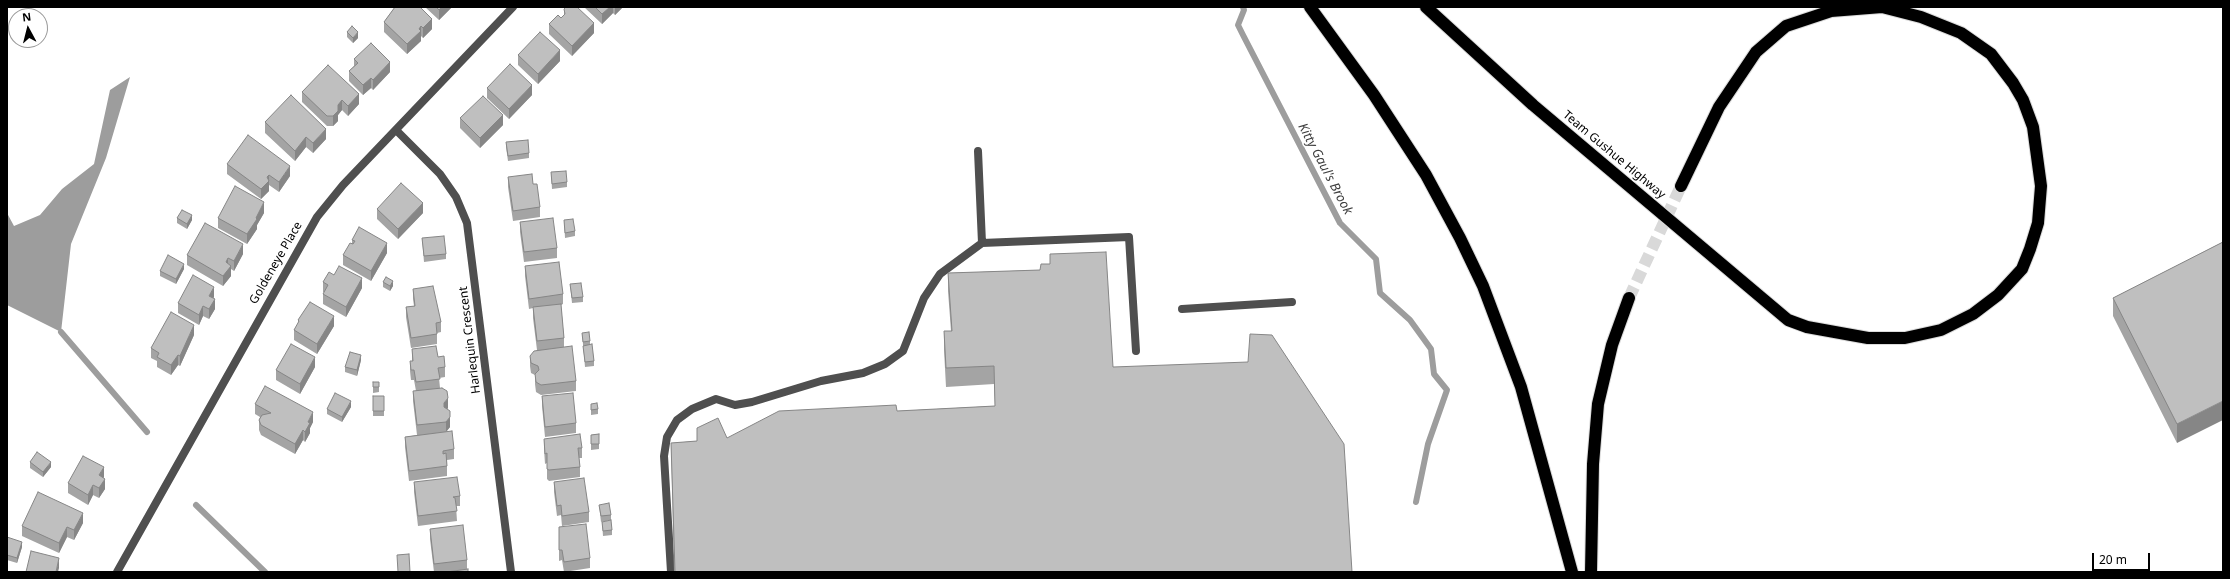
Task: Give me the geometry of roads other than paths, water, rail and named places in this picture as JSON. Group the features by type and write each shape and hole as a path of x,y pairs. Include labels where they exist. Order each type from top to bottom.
{"highway":[{"path":"1310,7 1374,95 1426,175 1460,238 1483,286 1521,387 1572,572"},
{"name":"Team Gushue Highway","path":"1426,7 1533,105 1788,320 1834,334 1868,338 1905,338 1941,330 1973,314 1998,295 2022,269 2038,223 2041,186 2033,127 2023,100 2013,83 1991,54 1961,33 1921,16 1882,7 1831,11 1786,26 1756,52 1719,107 1681,186"},
{"path":"1591,572 1593,464 1598,404 1612,345 1629,298"}],"street":[{"name":"Goldeneye Place","path":"117,572 306,233 330,200 513,7"},
{"name":"Harlequin Crescent","path":"396,130 440,174 456,197 467,223 511,572"},
{"path":"978,151 982,243"},
{"path":"671,572 664,456 667,437 677,420 692,409 716,399 735,404 752,402 821,381 863,373 885,364 904,351 924,298 940,274 982,243 1130,237 1136,351"},
{"path":"1182,309 1292,302"}],"waterway":[{"name":"Kitty Gaul's Brook","path":"1243,7 1244,10 1238,25 1340,223 1376,259 1380,293 1410,320 1431,349 1434,374 1447,390 1428,444 1416,502"},
{"path":"61,332 147,432"},
{"path":"196,505 265,572"}],"tunnel":[{"path":"1629,298 1681,186"}]}
